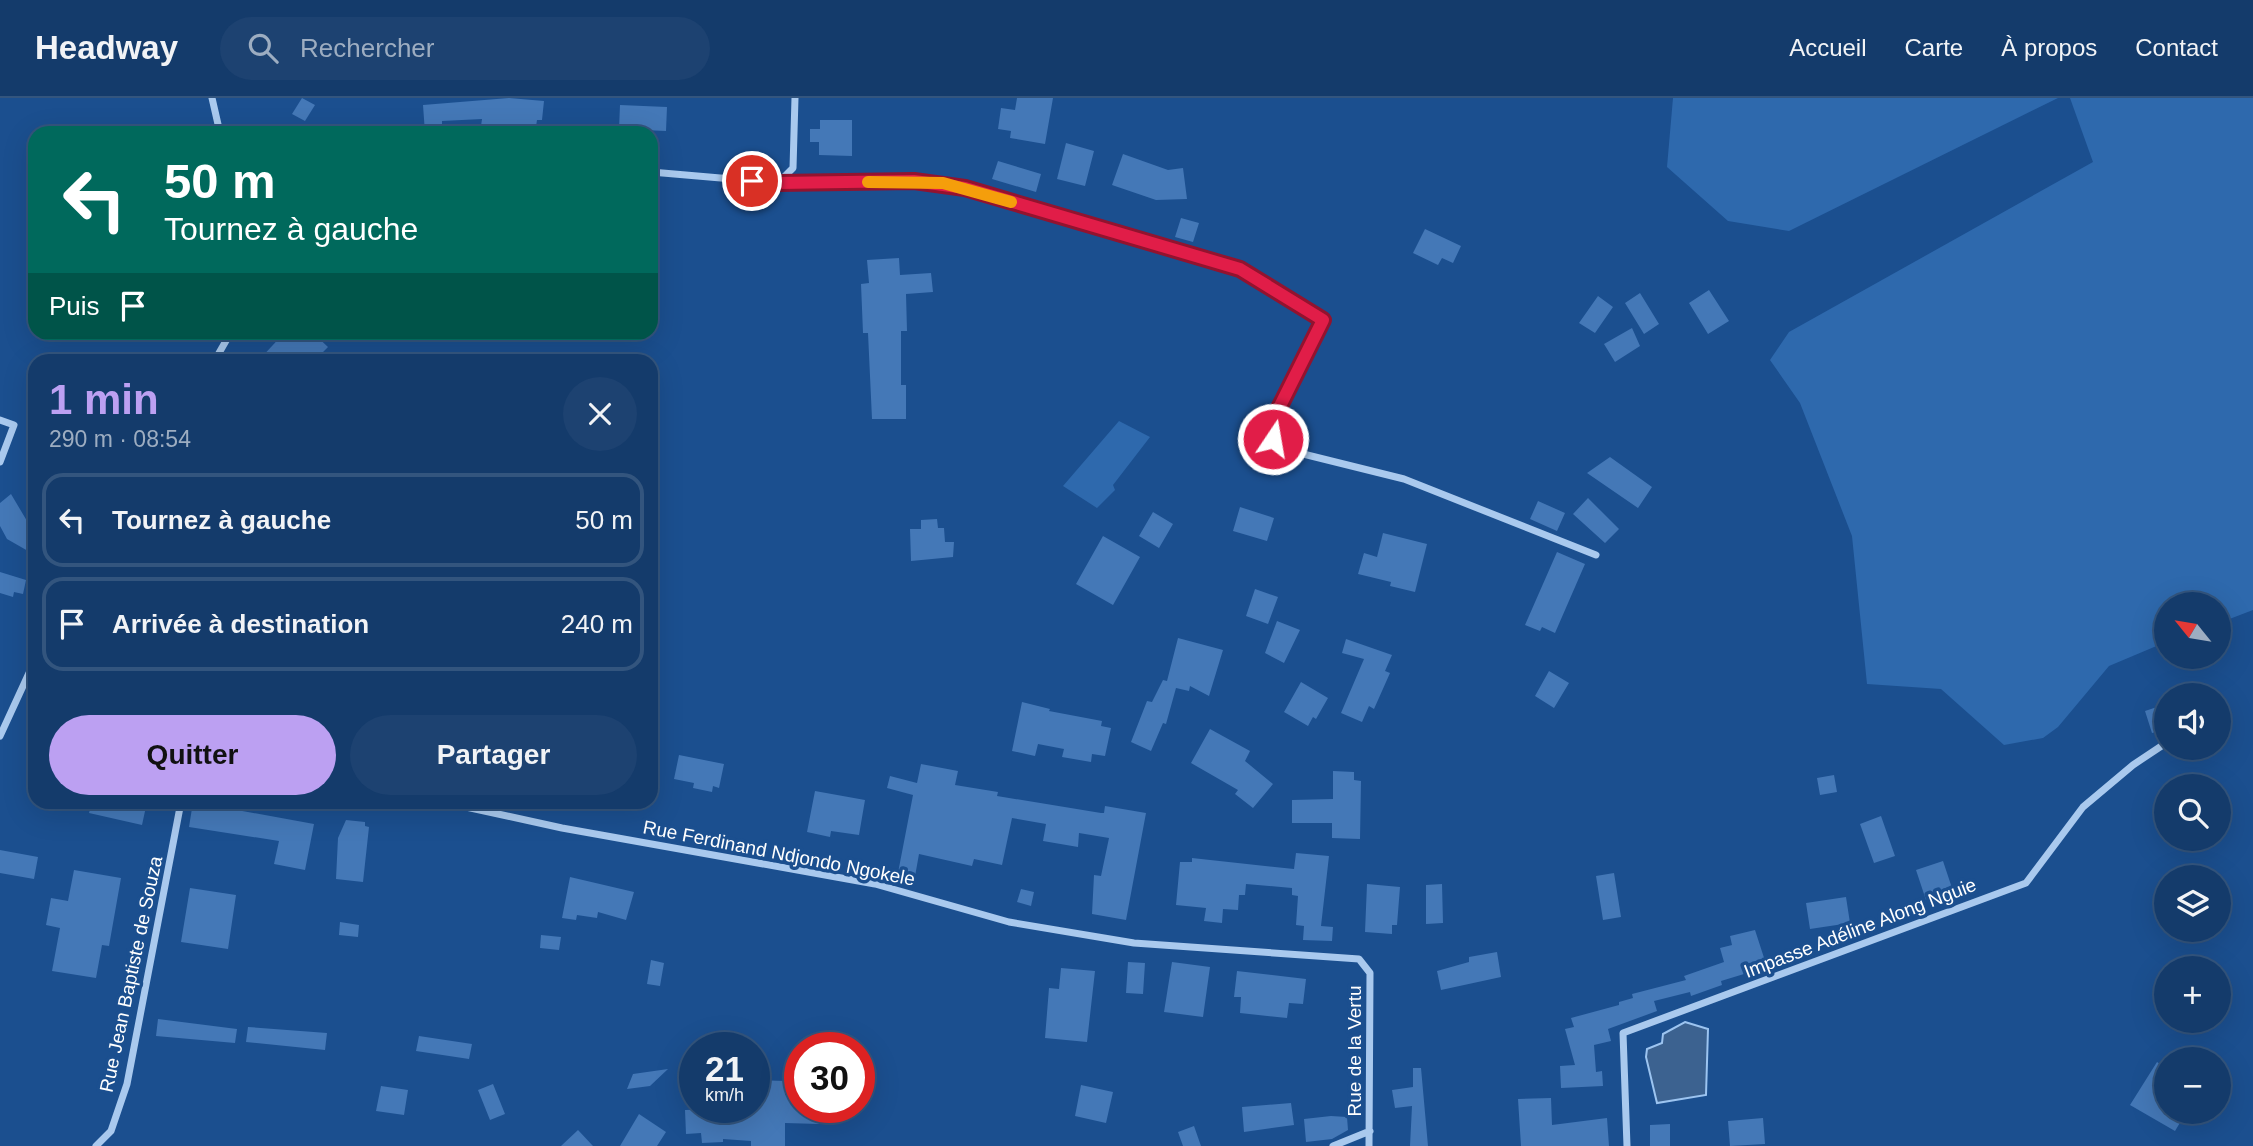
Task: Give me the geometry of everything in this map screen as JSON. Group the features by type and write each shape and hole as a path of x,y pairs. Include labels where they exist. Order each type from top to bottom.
{"street":[{"path":"212,98 218,126"},
{"path":"778,183 793,168 795,98"},
{"path":"658,173 778,183 943,183 1240,269 1323,320 1273,420 1273,439 1279,447 1404,479 1596,555"},
{"path":"0,420 14,425 0,463"},
{"path":"0,736 28,675"},
{"name":"Impasse Adéline Along Nguie","path":"1627,1146 1623,1033 2026,883 2083,807 2154,751"},
{"name":"Rue Jean Baptiste de Souza","path":"96,1146 111,1131 127,1084 180,809"},
{"name":"Rue Ferdinand Ndjondo Ngokele","path":"475,809 562,828 875,884 1009,922 1134,943 1359,959"},
{"name":"Rue de la Vertu","path":"1359,959 1370,973 1369,1146"},
{"path":"1333,1146 1370,1131"}],"shaded area":[{"path":"1673,98 2058,98 1789,231 1728,221 1667,167"},
{"path":"2070,98 2253,98 2253,610 2231,618 2231,592 2154,592 2154,647 2109,666 2058,727 2043,738 2004,745 1941,689 1867,684 1852,536 1800,403 1770,360 1789,332 2093,162"},
{"path":"1119,421 1150,437 1113,485 1115,490 1097,508 1063,486"},
{"path":"1685,1022 1708,1029 1706,1095 1657,1103 1646,1057 1647,1049 1662,1043 1663,1034"}],"building":[{"path":"302,98 315,105 305,121 292,114"},
{"path":"509,98 544,101 542,120 537,120 536,126 481,126 482,119 442,121 442,126 424,126 423,105"},
{"path":"1017,98 1053,98 1045,144 1010,138 1011,131 998,129 1001,108 1015,110"},
{"path":"620,105 667,107 666,131 658,131 658,126 619,126"},
{"path":"820,120 852,120 852,156 819,155 819,142 810,142 810,129 820,129"},
{"path":"1066,143 1094,151 1085,186 1057,179"},
{"path":"1123,154 1168,170 1183,168 1187,199 1156,200 1112,185"},
{"path":"998,161 1041,174 1036,192 992,179"},
{"path":"1181,218 1199,223 1193,242 1175,237"},
{"path":"1425,229 1461,246 1453,263 1442,258 1438,265 1413,253"},
{"path":"899,258 900,275 931,273 933,292 906,294 907,331 901,331 901,385 906,385 906,419 872,419 868,333 863,333 861,284 869,283 867,260"},
{"path":"1709,290 1729,321 1708,334 1689,303"},
{"path":"1640,293 1659,324 1644,334 1625,303"},
{"path":"1598,296 1613,307 1595,333 1579,323"},
{"path":"1632,328 1640,346 1615,362 1604,344"},
{"path":"278,340 321,340 328,347 323,352 326,354 265,354"},
{"path":"1610,457 1652,487 1638,508 1587,473"},
{"path":"11,494 28,522 28,551 7,539 0,526 0,503"},
{"path":"1588,498 1619,529 1605,543 1573,514"},
{"path":"1538,501 1565,513 1557,531 1530,519"},
{"path":"1240,507 1274,518 1267,541 1233,531"},
{"path":"1153,512 1173,524 1159,548 1139,536"},
{"path":"937,519 938,528 944,528 945,542 954,542 953,557 911,561 910,529 921,529 921,520"},
{"path":"1383,533 1427,544 1415,592 1390,586 1391,582 1358,574 1364,553 1377,557"},
{"path":"1103,536 1140,557 1113,605 1076,584"},
{"path":"1557,552 1585,564 1555,633 1542,627 1540,631 1525,625"},
{"path":"0,572 26,580 23,594 14,592 13,597 0,593"},
{"path":"1255,589 1278,597 1268,624 1246,616"},
{"path":"1277,621 1300,630 1284,663 1265,653"},
{"path":"1178,638 1223,650 1209,696 1190,686 1189,691 1176,688 1166,724 1163,723 1151,751 1131,742 1147,701 1152,702 1163,680 1167,681"},
{"path":"1346,639 1392,655 1385,671 1390,673 1374,709 1369,706 1362,722 1341,713 1364,659 1342,653"},
{"path":"1549,671 1569,683 1554,708 1535,696"},
{"path":"1301,682 1328,698 1316,719 1313,717 1308,726 1284,712"},
{"path":"1022,702 1050,709 1049,711 1102,721 1101,726 1111,728 1105,756 1092,754 1091,762 1062,757 1064,749 1038,744 1035,756 1012,751"},
{"path":"2154,708 2154,732 2152,733 2145,711"},
{"path":"1210,729 1250,751 1245,761 1273,784 1253,808 1235,794 1238,790 1191,763"},
{"path":"679,755 724,764 719,788 713,786 712,792 693,788 694,783 674,779"},
{"path":"921,764 958,771 955,785 998,792 997,796 1101,813 1104,813 1105,806 1146,813 1126,920 1092,914 1094,875 1101,876 1109,838 1079,833 1078,847 1043,841 1046,824 1012,818 1002,865 974,859 972,866 919,854 914,882 897,878 913,795 887,788 890,776 917,783"},
{"path":"1333,771 1354,772 1354,780 1361,781 1360,839 1332,838 1332,823 1292,823 1292,800 1333,799"},
{"path":"1834,775 1837,792 1820,795 1817,778"},
{"path":"815,791 865,800 859,835 831,831 830,837 807,832"},
{"path":"90,809 145,809 142,825 89,813"},
{"path":"192,809 232,809 314,824 305,870 274,864 279,841 189,827"},
{"path":"1881,816 1895,856 1874,863 1860,824"},
{"path":"346,820 365,822 365,826 369,827 363,882 336,879 338,838"},
{"path":"0,850 38,857 34,879 0,873"},
{"path":"1296,853 1329,856 1321,926 1333,927 1332,941 1303,940 1304,926 1296,925 1298,896 1292,895 1292,888 1246,884 1245,895 1239,895 1238,910 1223,909 1222,923 1204,921 1206,908 1176,905 1180,862 1192,862 1192,858 1294,869"},
{"path":"1943,861 1953,891 1926,900 1916,870"},
{"path":"74,870 121,878 109,946 102,945 96,978 52,971 60,928 46,925 51,898 68,901"},
{"path":"1614,873 1621,917 1603,920 1596,876"},
{"path":"570,877 634,892 626,920 598,912 597,918 577,915 576,920 562,918"},
{"path":"1367,884 1400,887 1397,925 1392,925 1392,934 1365,932"},
{"path":"1442,884 1443,923 1426,924 1426,885"},
{"path":"190,888 236,895 228,949 181,942"},
{"path":"1021,889 1034,892 1031,906 1017,902"},
{"path":"1846,897 1850,923 1810,929 1806,903"},
{"path":"340,922 359,925 358,937 339,935"},
{"path":"1755,930 1767,967 1721,981 1722,985 1691,996 1690,992 1654,1001 1657,1011 1608,1029 1611,1041 1594,1045 1596,1072 1602,1071 1603,1086 1561,1088 1560,1066 1575,1065 1565,1029 1574,1027 1571,1018 1619,1005 1619,1002 1633,998 1632,994 1686,980 1684,976 1724,962 1720,948 1732,945 1730,936"},
{"path":"541,935 561,937 559,950 540,948"},
{"path":"1497,952 1501,977 1441,990 1437,971 1469,962 1469,957"},
{"path":"651,960 664,963 660,986 647,984"},
{"path":"1128,962 1145,963 1143,994 1126,993"},
{"path":"1172,962 1210,967 1203,1017 1164,1012"},
{"path":"1061,968 1095,971 1087,1042 1045,1038 1049,988 1059,989"},
{"path":"1237,971 1306,979 1303,1004 1289,1003 1287,1018 1240,1013 1241,997 1234,997"},
{"path":"158,1019 237,1029 235,1043 156,1036"},
{"path":"248,1027 327,1033 325,1050 246,1042"},
{"path":"419,1036 472,1044 469,1059 416,1051"},
{"path":"2154,1067 2154,1119 2130,1105"},
{"path":"1413,1068 1421,1068 1428,1146 1410,1146 1412,1106 1395,1108 1392,1090 1413,1087"},
{"path":"668,1069 650,1086 627,1089 633,1074"},
{"path":"770,1081 784,1081 785,1146 751,1146 751,1141 723,1139 723,1142 702,1143 701,1133 686,1134 686,1123 770,1123"},
{"path":"493,1084 505,1114 490,1120 478,1090"},
{"path":"1081,1085 1113,1092 1106,1123 1075,1116"},
{"path":"381,1086 408,1090 404,1115 376,1111"},
{"path":"1551,1098 1552,1125 1607,1118 1609,1146 1521,1146 1518,1099"},
{"path":"1291,1103 1294,1125 1244,1132 1242,1107"},
{"path":"639,1114 666,1132 657,1146 620,1146"},
{"path":"1347,1117 1348,1130 1332,1139 1306,1142 1304,1119"},
{"path":"1763,1118 1765,1144 1730,1146 1728,1121"},
{"path":"1670,1124 1670,1146 1650,1146 1650,1125"},
{"path":"2163,1124 2179,1124 2175,1131"},
{"path":"1194,1126 1201,1146 1183,1146 1178,1132"},
{"path":"578,1130 593,1146 561,1146"}],"slow traffic":[{"path":"868,182 943,183 1011,202"}],"route":[{"path":"752,181 943,183 1153,246 1240,269 1323,320 1273,420 1273,439"}]}
